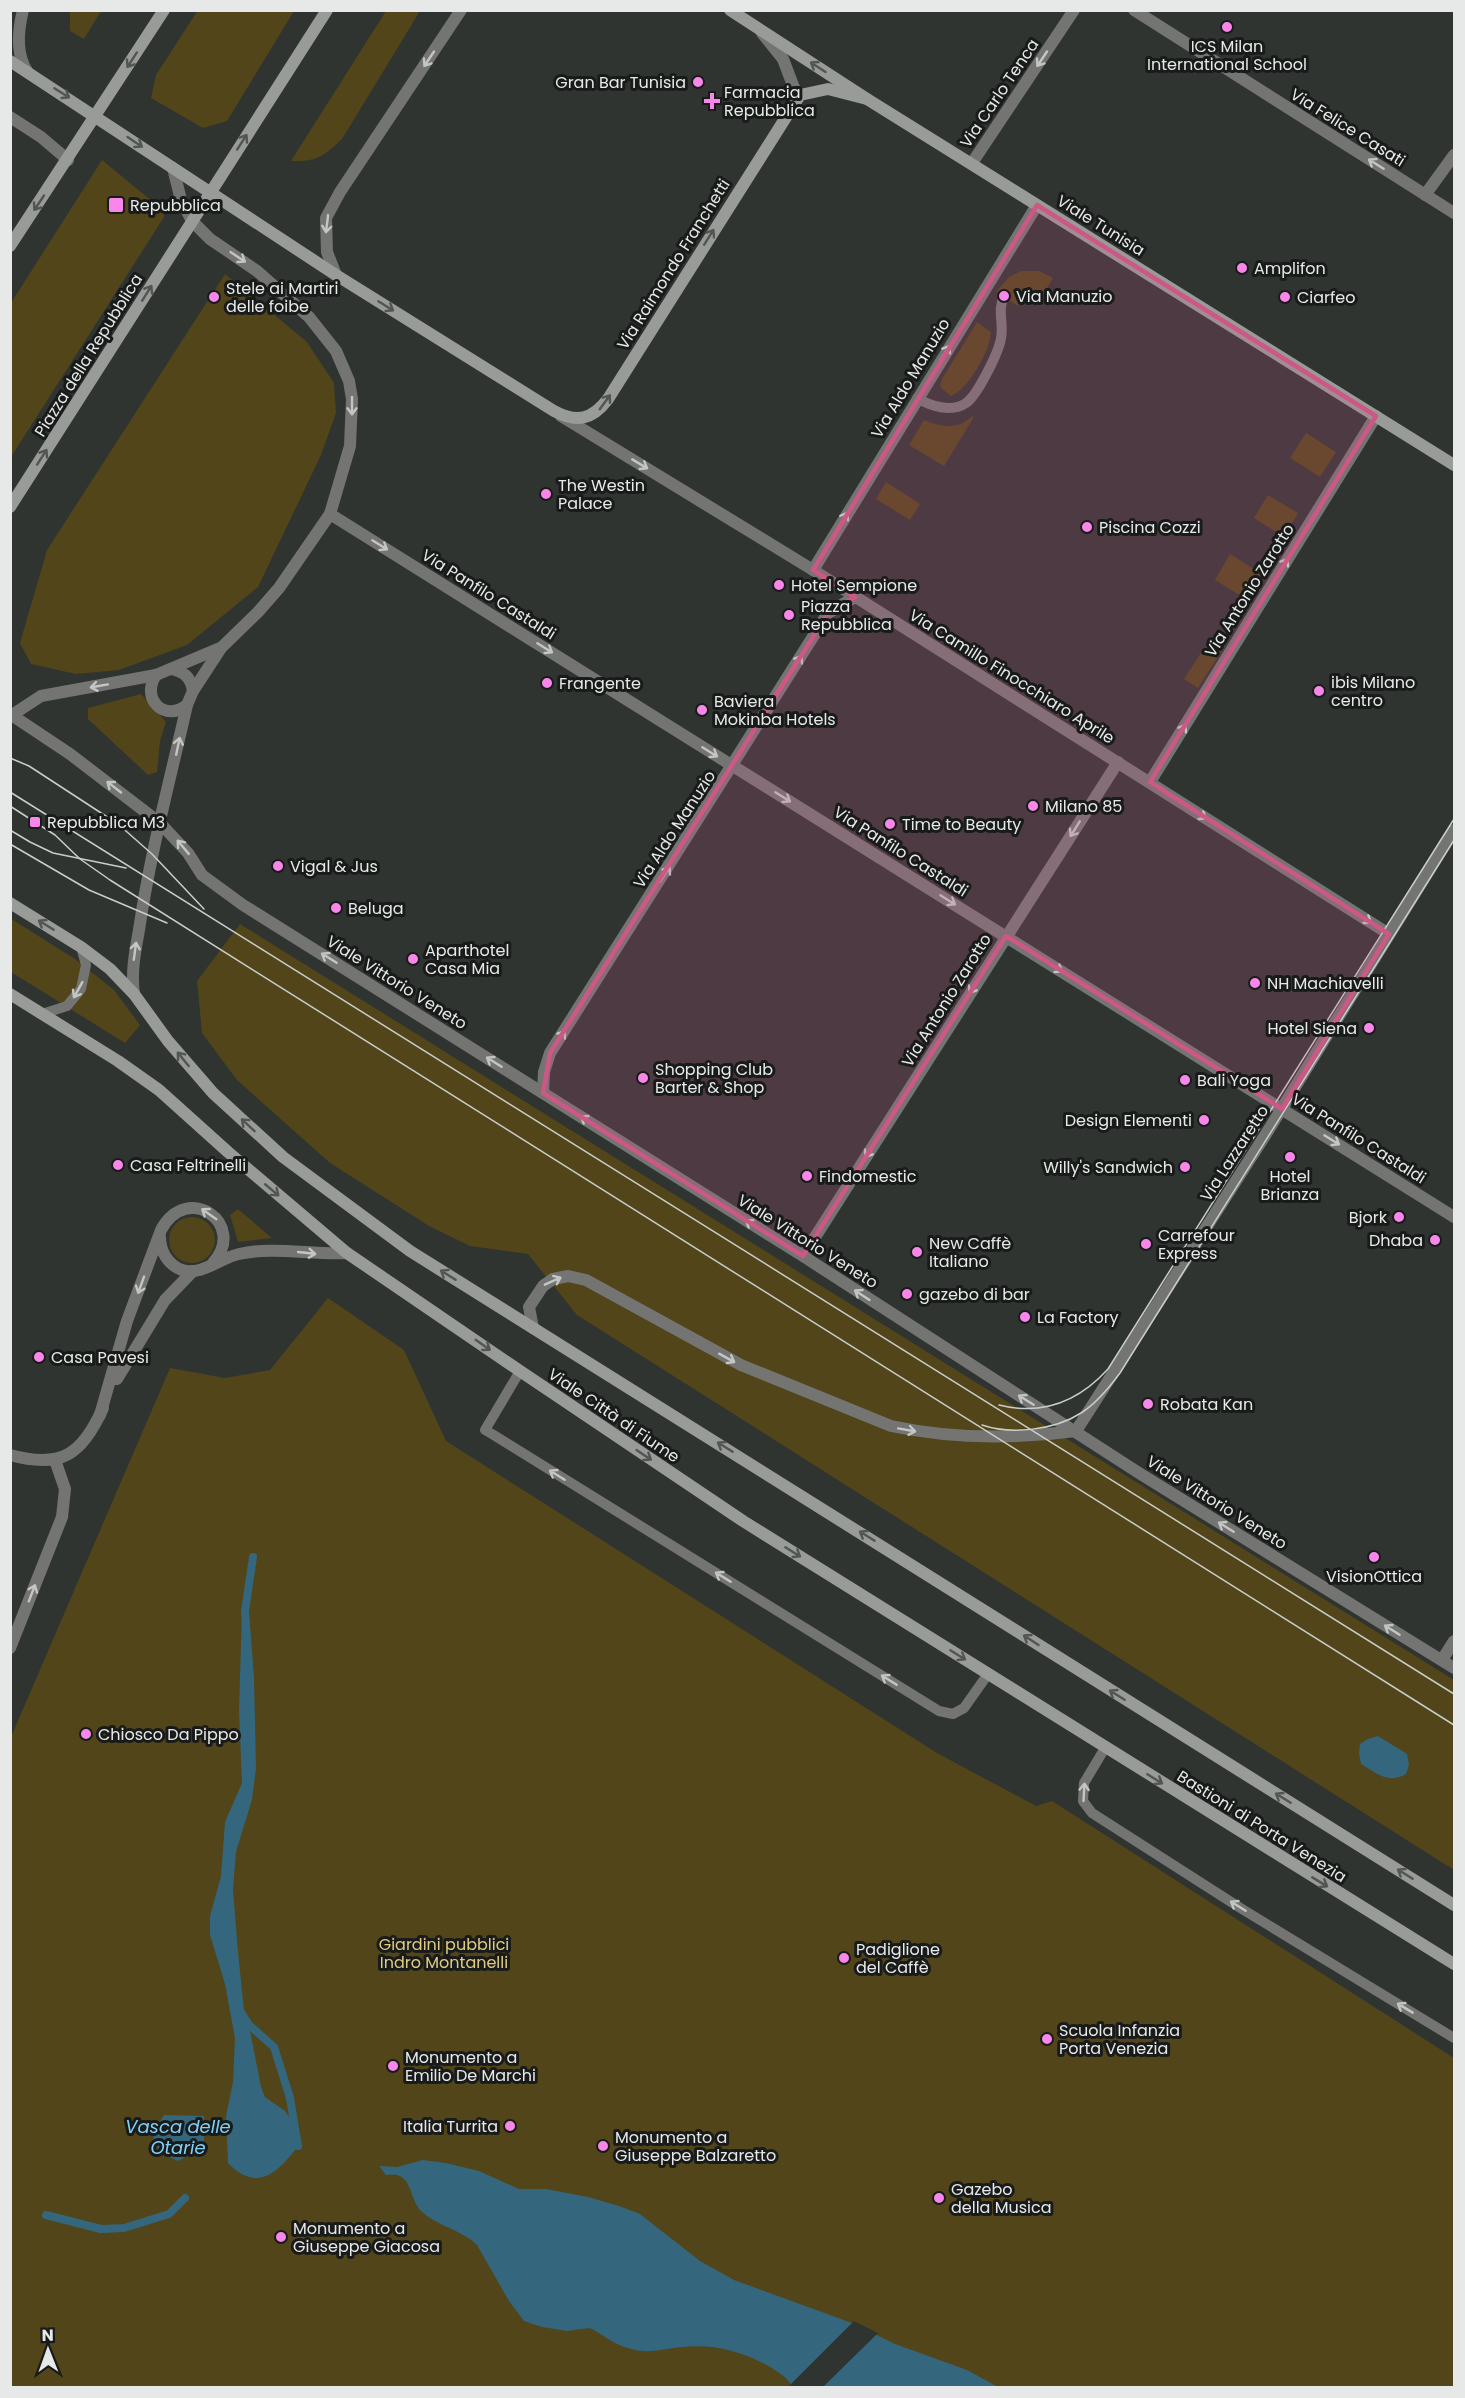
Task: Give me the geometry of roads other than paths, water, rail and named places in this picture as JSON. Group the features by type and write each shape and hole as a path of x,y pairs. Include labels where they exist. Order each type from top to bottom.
{"main road":[{"path":"10,246 164,10"},
{"name":"Piazza della Repubblica","path":"10,507 327,10"},
{"name":"Viale Tunisia","path":"730,10 867,99 1455,465"},
{"path":"10,61 336,275 554,411"},
{"path":"800,95 828,89 867,99"},
{"name":"Via Raimondo Franchetti","path":"554,411 568,418 579,418 600,410 800,95"},
{"path":"10,903 81,947 110,969 134,994"},
{"path":"10,994 42,1014"},
{"name":"Viale Città di Fiume","path":"134,994 168,1041 213,1093 284,1157 342,1203 410,1251 1455,1905"},
{"name":"Viale Città di Fiume","path":"42,1014 118,1060 159,1090 346,1253 743,1521 1054,1714"},
{"name":"Bastioni di Porta Venezia","path":"1054,1714 1455,1964"}],"street":[{"path":"23,10 20,47 22,63 27,71"},
{"path":"336,275 327,252 326,218 340,192 462,10"},
{"name":"Via Carlo Tenca","path":"972,163 1074,10"},
{"name":"Via Felice Casati","path":"1134,10 1455,213"},
{"path":"759,29 783,59 794,88 800,95"},
{"path":"10,117 68,160"},
{"path":"1425,195 1455,155"},
{"path":"134,994 132,977 135,950 186,705 192,691 221,648 279,588 330,514 347,459 351,434 351,389 341,361 324,334 292,300 257,270 210,239 192,221 182,200 173,168"},
{"name":"Via Aldo Manuzio","path":"813,570 1037,205"},
{"name":"Via Camillo Finocchiaro Aprile","path":"554,411 813,570 1389,934"},
{"name":"Via Antonio Zarotto","path":"1150,782 1376,416"},
{"name":"Via Panfilo Castaldi","path":"330,514 1455,1217"},
{"name":"Via Aldo Manuzio","path":"543,1093 544,1072 550,1053 828,613 855,597"},
{"path":"160,823 11,713 41,696 156,675 221,648"},
{"path":"171,669 182,672 188,678 192,691"},
{"path":"156,675 150,688 151,696 158,706 177,711 186,705"},
{"name":"Via Antonio Zarotto","path":"802,1256 1118,762"},
{"name":"Viale Vittorio Veneto","path":"160,823 188,853 202,875 243,905 802,1256 1139,1473 1455,1668"},
{"name":"Via Lazzaretto","path":"1076,1431 1282,1109 1455,830"},
{"path":"100,1415 127,1321 161,1230 166,1220 174,1212 188,1208 207,1210 220,1225 224,1236 223,1247 213,1263"},
{"path":"161,1230 160,1240 165,1257 182,1270 193,1271"},
{"path":"10,1455 33,1461 55,1460 70,1455 83,1443 100,1415 123,1365 149,1323 165,1300 193,1271 239,1254 267,1251 346,1253"},
{"path":"533,1328 529,1307 543,1286 553,1279 568,1276 586,1280 741,1365 891,1426 913,1431 968,1436 1042,1435 1076,1431"},
{"path":"10,1648 62,1517 65,1489 55,1460"},
{"path":"1442,1660 1455,1641"}],"lane":[{"path":"917,398 936,407 956,407 967,403 992,365 1001,339 1000,304 1004,296"},
{"path":"42,1014 67,1006 81,990 86,965 81,947"},
{"path":"520,1371 485,1430 939,1711 952,1714 964,1708 988,1674"},
{"path":"1106,1748 1084,1783 1083,1801 1092,1813 1242,1909 1455,2038"}],"water":[{"path":"253,1557 245,1611 250,1679 252,1768 248,1799 232,1851 229,1890 240,2011 249,2025 265,2097 285,2111 294,2124 298,2146 275,2171 258,2178 248,2177 228,2163 226,2116 233,2082 235,2038 225,1984 210,1935 210,1916 221,1876 225,1822 242,1783 239,1711 242,1610 250,1559"},
{"path":"1378,1736 1407,1754 1409,1765 1406,1774 1388,1778 1361,1764 1360,1744"},
{"name":"Vasca delle Otarie","path":"164,2115 204,2116 204,2142 190,2155 178,2161 162,2153 153,2141 156,2128"},
{"path":"423,2160 479,2171 519,2189 546,2189 588,2197 640,2214 700,2261 734,2280 852,2323 895,2344 967,2370 998,2387 795,2387 771,2367 734,2351 694,2346 650,2351 637,2350 619,2345 590,2328 567,2331 524,2321 509,2301 477,2245 464,2235 427,2216 417,2205 406,2181 395,2175 386,2175 379,2166 397,2167"}],"waterway":[{"path":"253,1557 245,1611 250,1678 252,1768 248,1799 232,1851 229,1890 240,2011 249,2025 274,2047 290,2098 298,2146"},
{"path":"46,2215 101,2229 124,2228 169,2214 185,2198"}],"tram line":[{"path":"10,758 29,766 118,824 152,854 204,909"},
{"path":"10,792 1454,1694"},
{"path":"10,806 55,835 80,859 110,880 1454,1725"},
{"path":"999,1405 1030,1409 1059,1404 1084,1390 1108,1369 1454,819"},
{"path":"10,830 53,853 126,868"},
{"path":"982,1425 1019,1430 1059,1423 1087,1409 1112,1384 1454,840"},
{"path":"10,844 89,890 167,923"}],"place":[{"name":"ICS Milan International School","path":"1227,27"},
{"name":"Gran Bar Tunisia","path":"698,82"},
{"name":"Farmacia Repubblica","path":"712,101"},
{"name":"Repubblica","path":"116,205"},
{"name":"Amplifon","path":"1242,268"},
{"name":"Via Manuzio","path":"1004,296"},
{"name":"Stele ai Martiri delle foibe","path":"214,297"},
{"name":"Ciarfeo","path":"1285,297"},
{"name":"The Westin Palace","path":"546,494"},
{"name":"Piscina Cozzi","path":"1087,527"},
{"name":"Hotel Sempione","path":"779,585"},
{"name":"Piazza Repubblica","path":"789,615"},
{"name":"Frangente","path":"547,683"},
{"name":"ibis Milano centro","path":"1319,691"},
{"name":"Baviera Mokinba Hotels","path":"702,710"},
{"name":"Milano 85","path":"1033,806"},
{"name":"Repubblica M3","path":"35,822"},
{"name":"Time to Beauty","path":"890,824"},
{"name":"Vigal & Jus","path":"278,866"},
{"name":"Beluga","path":"336,908"},
{"name":"Aparthotel Casa Mia","path":"413,959"},
{"name":"NH Machiavelli","path":"1255,983"},
{"name":"Hotel Siena","path":"1369,1028"},
{"name":"Shopping Club Barter & Shop","path":"643,1078"},
{"name":"Bali Yoga","path":"1185,1080"},
{"name":"Design Elementi","path":"1204,1120"},
{"name":"Hotel Brianza","path":"1290,1157"},
{"name":"Casa Feltrinelli","path":"118,1165"},
{"name":"Willy's Sandwich","path":"1185,1167"},
{"name":"Findomestic","path":"807,1176"},
{"name":"Bjork","path":"1399,1217"},
{"name":"Dhaba","path":"1435,1240"},
{"name":"Carrefour Express","path":"1146,1244"},
{"name":"New Caffè Italiano","path":"917,1252"},
{"name":"gazebo di bar","path":"907,1294"},
{"name":"La Factory","path":"1025,1317"},
{"name":"Casa Pavesi","path":"39,1357"},
{"name":"Robata Kan","path":"1148,1404"},
{"name":"VisionOttica","path":"1374,1557"},
{"name":"Chiosco Da Pippo","path":"86,1734"},
{"name":"Padiglione del Caffè","path":"844,1958"},
{"name":"Scuola Infanzia Porta Venezia","path":"1047,2039"},
{"name":"Monumento a Emilio De Marchi","path":"393,2066"},
{"name":"Italia Turrita","path":"510,2126"},
{"name":"Monumento a Giuseppe Balzaretto","path":"603,2146"},
{"name":"Gazebo della Musica","path":"939,2198"},
{"name":"Monumento a Giuseppe Giacosa","path":"281,2237"}],"park label":[{"name":"Giardini pubblici Indro Montanelli","path":"444,1953"}]}
